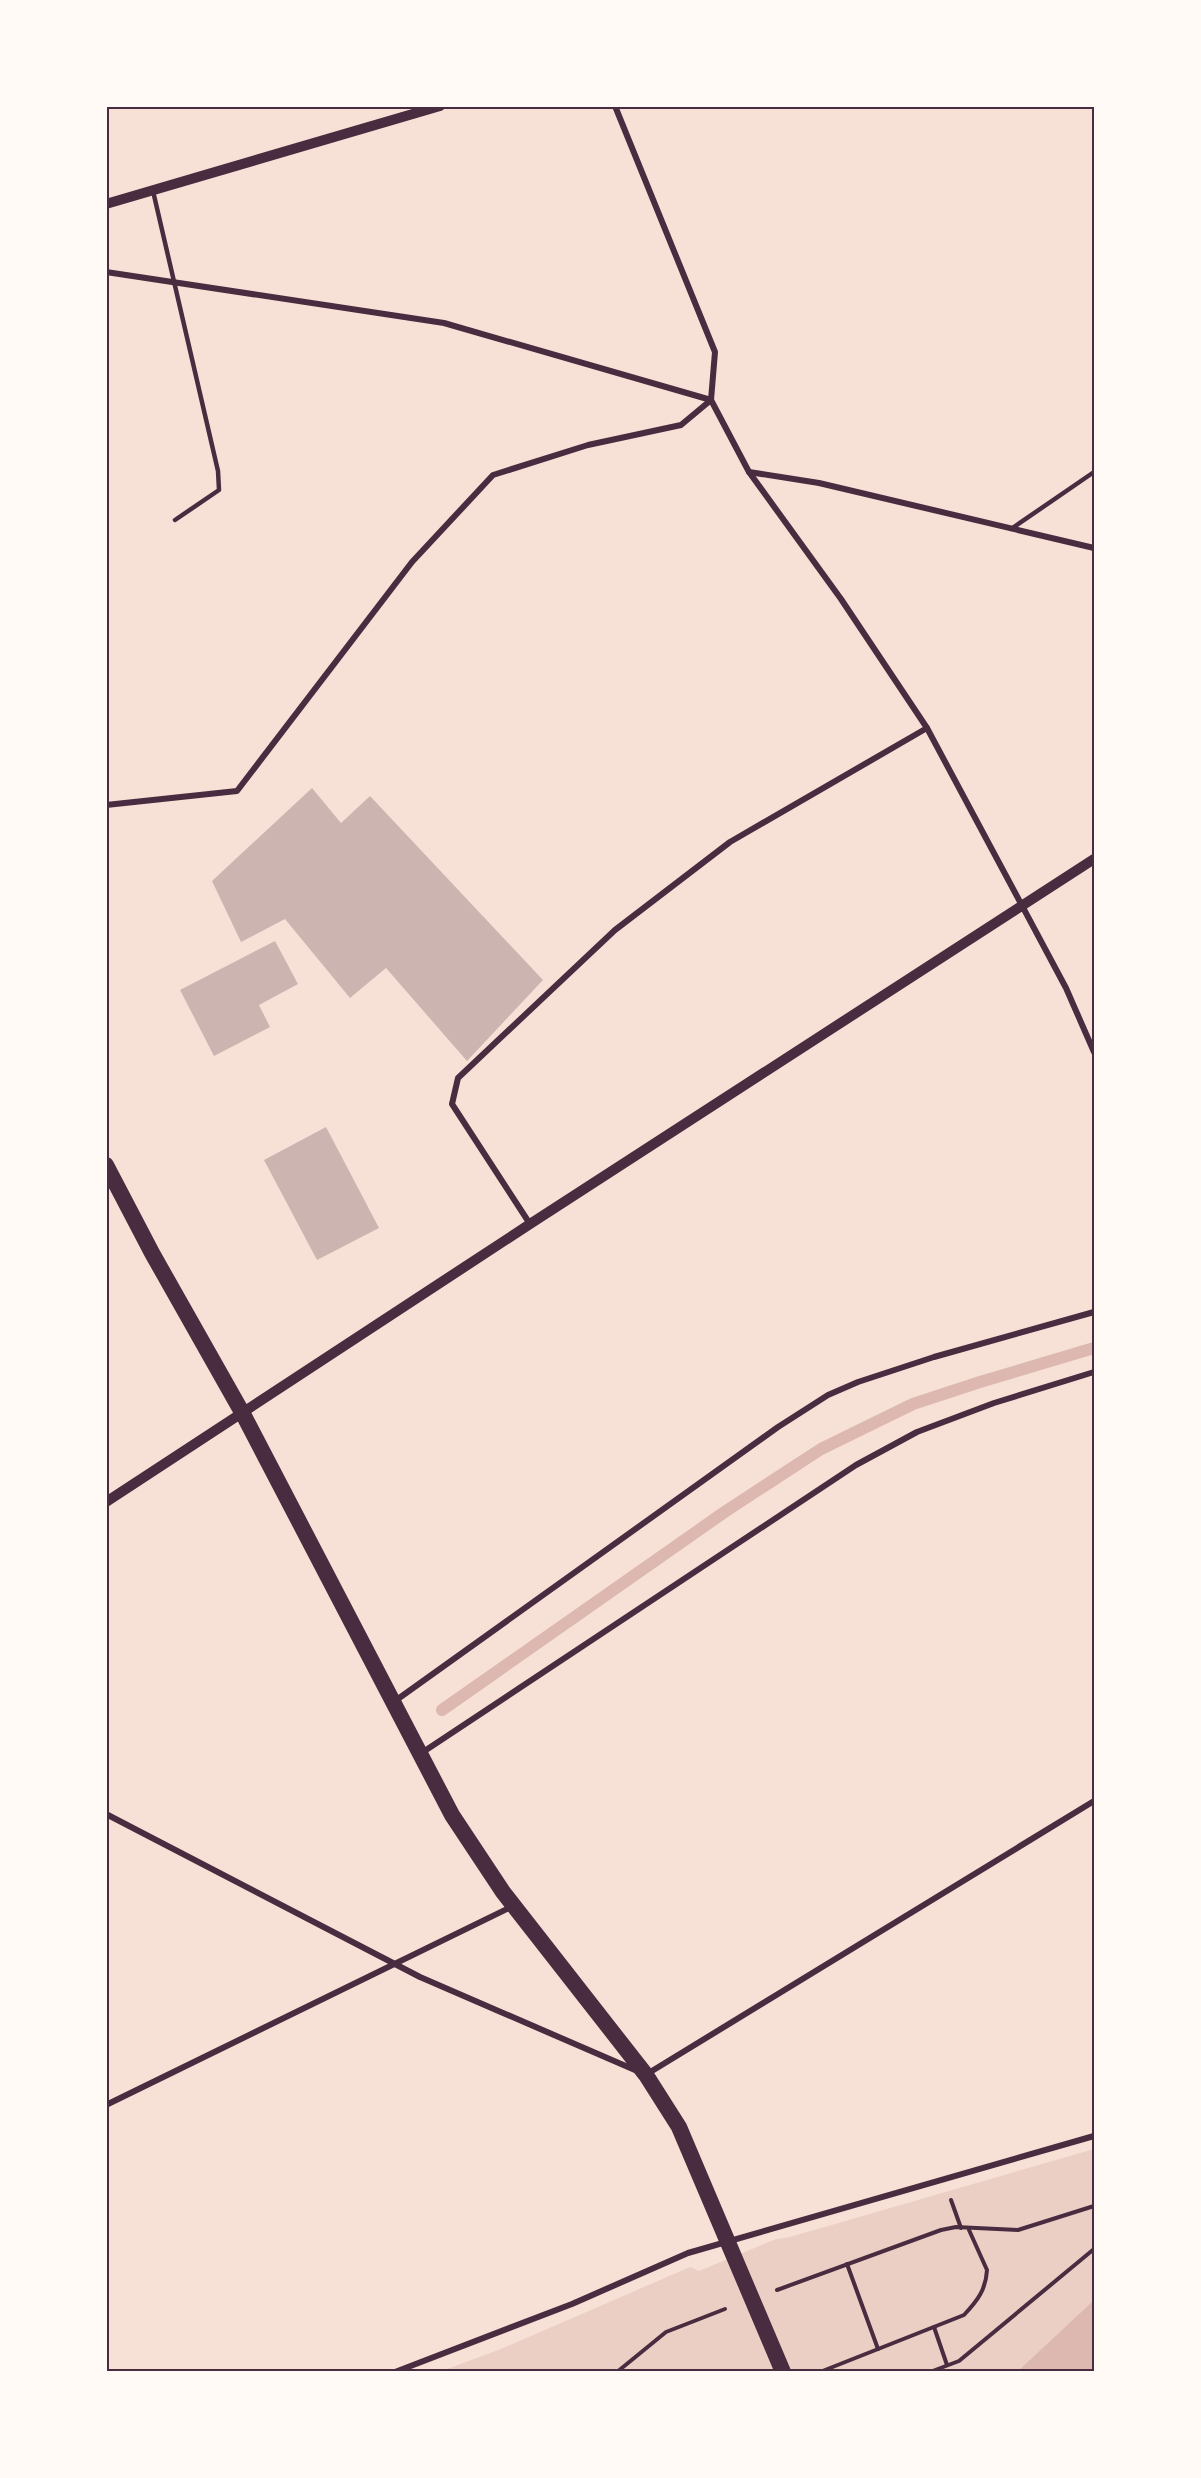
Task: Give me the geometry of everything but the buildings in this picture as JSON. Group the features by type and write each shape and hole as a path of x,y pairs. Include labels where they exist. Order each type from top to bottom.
{"highway":[{"path":"106,1165 152,1253 243,1414 452,1815 514,1906 646,2074 679,2127 783,2372"}],"street":[{"path":"106,204 441,106"},
{"path":"615,106 715,352 711,400 749,472 841,599 927,728 1023,904 1066,988 1095,1052"},
{"path":"106,272 174,280 444,323 711,400"},
{"path":"106,805 237,791 412,562 493,475 588,446 681,426 711,400"},
{"path":"749,472 819,483 1095,548"},
{"path":"530,1224 452,1104 458,1078 615,930 730,842 927,728"},
{"path":"106,1502 530,1224 1095,859"},
{"path":"393,1703 778,1427 828,1395 858,1382 934,1357 1095,1312"},
{"path":"420,1754 856,1466 917,1432 994,1403 1095,1372"},
{"path":"106,1814 420,1977 646,2074 1095,1801"},
{"path":"106,2105 514,1906"},
{"path":"395,2372 572,2304 688,2253 730,2249 1095,2136"}],"lane":[{"path":"153,191 218,471 219,490 175,520"},
{"path":"1011,528 1095,472"}],"path":[{"path":"948,2193 960,2228"},
{"path":"770,2293 941,2230 960,2228 1018,2230 1095,2206"},
{"path":"820,2372 963,2315 980,2297 985,2286 987,2270 968,2229"},
{"path":"930,2372 959,2361 1095,2249"},
{"path":"847,2264 878,2349"},
{"path":"617,2372 666,2332 726,2309"},
{"path":"934,2327 946,2365"}],"shaded area":[{"path":"1094,2149 1094,2300 1018,2371 439,2372 501,2349 690,2267 699,2271 776,2239 790,2237"},
{"path":"1094,2300 1094,2371 1018,2371"}],"waterway":[{"path":"442,1710 726,1511 821,1449 913,1404 1094,1348"}]}
